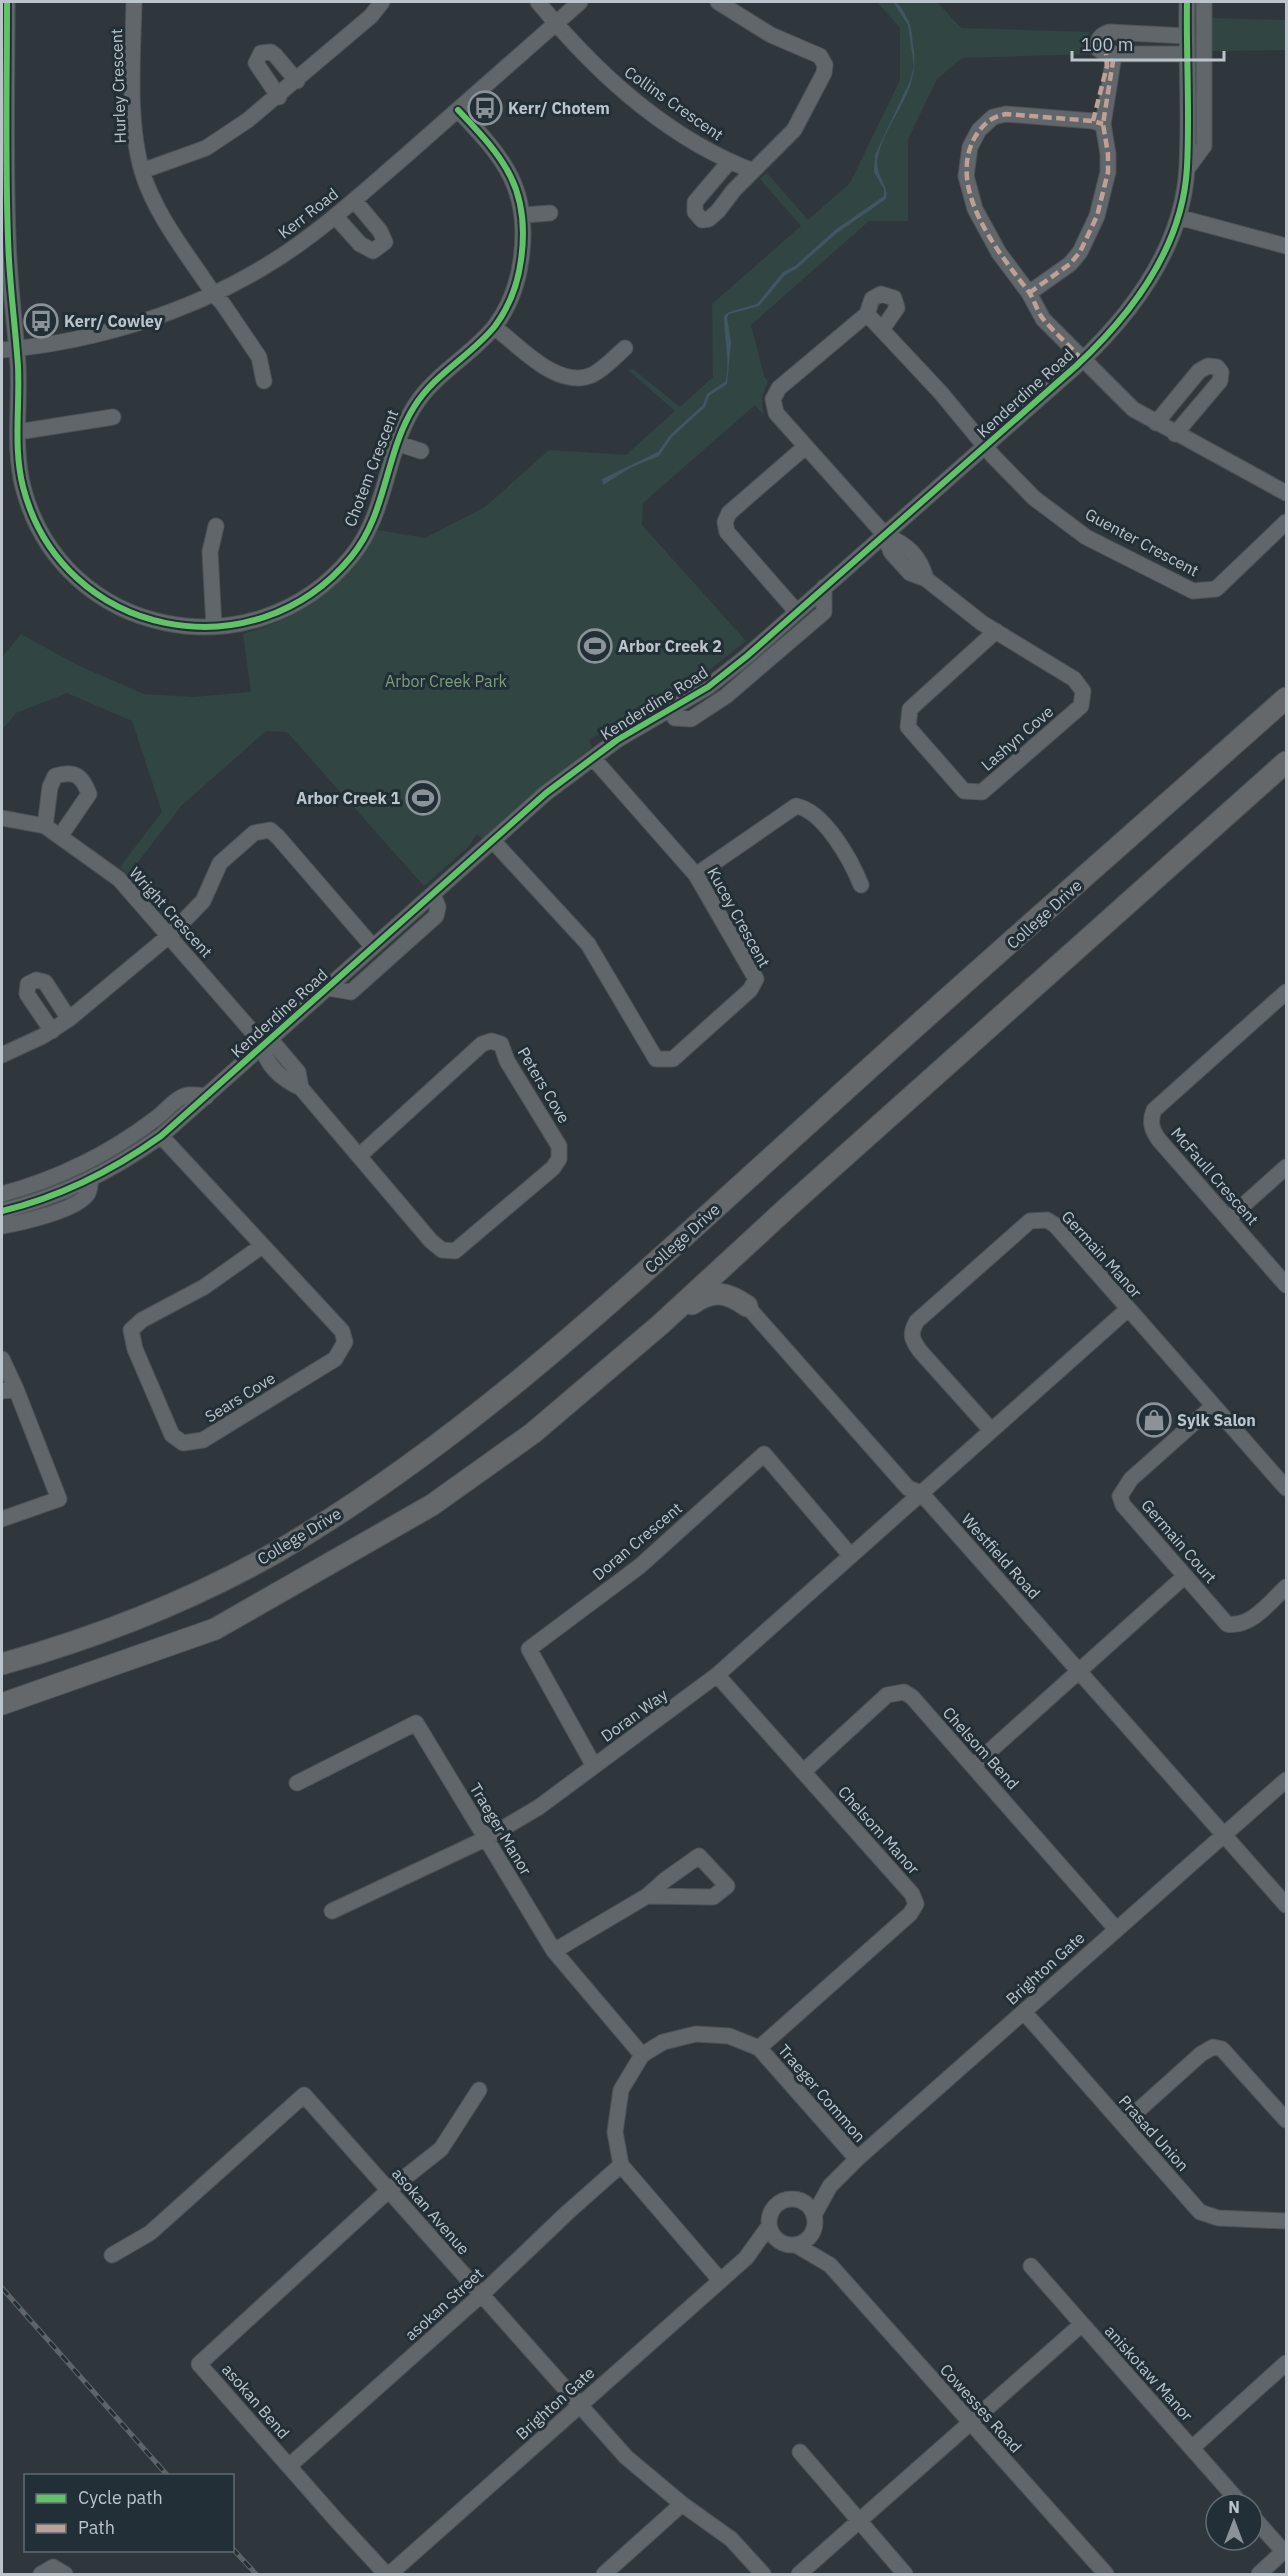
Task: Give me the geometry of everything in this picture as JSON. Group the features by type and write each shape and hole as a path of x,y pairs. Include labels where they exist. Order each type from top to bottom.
{"highway":[{"path":"1074,887 1287,680"},
{"name":"College Drive","path":"2,1664 124,1624 277,1552 350,1506 455,1431 644,1272 1287,698"},
{"path":"2,1704 214,1629 432,1505 533,1433 661,1324 789,1206 1285,764"},
{"path":"661,1324 701,1297 713,1293 726,1294 747,1306"}],"street":[{"name":"Chotem Crescent","path":"7,2 9,349 23,488 32,512 60,561 82,583 134,615 180,626 214,627 253,622 309,597 353,556 371,525 396,443 410,414 424,392 494,327 514,292 521,265 525,215 508,170 458,110"},
{"name":"Hurley Crescent","path":"134,2 136,136 142,171 157,206 213,293 224,304 259,357 264,381"},
{"path":"142,171 206,148 279,97 371,16 382,2"},
{"name":"Collins Crescent","path":"538,2 610,80 667,124 729,162 753,171"},
{"name":"Kerr Road","path":"9,349 113,329 213,293 270,264 354,200 580,2"},
{"path":"718,2 771,35 820,56 825,65 825,73 794,130 770,157 753,171 718,211 708,219 702,220 695,213 694,202 729,162"},
{"name":"Kenderdine Road","path":"2,1211 25,1206 91,1179 127,1160 162,1136 263,1044 494,842 546,793 617,740 716,681 985,447 1082,360 1124,318 1152,277 1178,217 1187,169 1187,2"},
{"name":"Kenderdine Road","path":"1187,169 1204,146 1204,2"},
{"path":"1186,36 1109,32 1102,34 1098,41 1098,49 1110,54 1187,54"},
{"path":"279,97 256,63 261,53 271,52 275,55 297,81"},
{"path":"1029,293 1070,264 1080,252 1097,216 1108,172 1108,154 1098,122 1110,54"},
{"path":"1098,122 1006,114 993,117 980,130 970,147 966,176 975,209 999,253 1029,293 1043,319 1133,409 1175,434 1287,493"},
{"path":"335,216 360,244 373,251 380,248 386,242 380,231 354,200"},
{"path":"525,215 550,213"},
{"path":"1178,217 1287,246"},
{"path":"882,294 894,298 897,308 883,328 867,314 872,299 882,294"},
{"name":"Lashyn Cove","path":"867,314 778,388 773,399 776,413 885,535 902,542 921,561 926,579 982,623 996,631 1074,679 1083,691 1081,706 982,792 964,791 908,727 910,709 996,631"},
{"path":"494,327 554,373 569,377 589,376 625,348"},
{"name":"Guenter Crescent","path":"883,328 985,447 1034,498 1086,537 1193,591 1216,589 1287,522"},
{"path":"1156,423 1199,371 1208,366 1216,367 1221,372 1220,381 1175,434"},
{"path":"18,432 113,417"},
{"path":"396,443 421,451"},
{"path":"796,611 727,532 725,522 729,513 805,447"},
{"path":"214,627 210,552 216,526"},
{"name":"Kenderdine Road","path":"670,710 675,718 691,719 726,696 824,612 824,587"},
{"name":"Kucey Crescent","path":"494,842 588,944 656,1059 673,1059 750,990 756,979 696,875 593,758"},
{"path":"45,826 50,787 55,776 67,772 78,775 84,781 88,794 61,835"},
{"path":"696,875 796,806 808,808 850,856 861,885"},
{"name":"Wright Crescent","path":"2,818 45,826 61,835 118,879 170,935 263,1044"},
{"path":"2,1055 69,1019 170,935 203,901 220,863 254,833 264,830 270,830 278,837 373,947"},
{"name":"Kenderdine Road","path":"328,988 351,992 436,916 438,906 433,894"},
{"path":"52,1030 27,994 28,984 36,980 45,982 69,1019"},
{"name":"McFaull Crescent","path":"1287,992 1154,1110 1151,1117 1151,1125 1159,1140 1287,1285"},
{"name":"Peters Cove","path":"263,1044 276,1046 298,1072 301,1088 431,1241 442,1250 456,1251 553,1168 559,1159 559,1146 507,1061 501,1044 491,1041 482,1044 359,1156"},
{"path":"2,1194 32,1186 93,1160 137,1133 179,1097 196,1094 206,1097"},
{"name":"Sears Cove","path":"162,1136 342,1331 345,1342 335,1359 203,1440 183,1443 172,1435 135,1349 131,1330 142,1320 204,1287 262,1246"},
{"path":"1228,1219 1287,1167"},
{"name":"Kenderdine Road","path":"2,1226 58,1211 83,1198 88,1193 91,1179"},
{"name":"Germain Manor","path":"990,1429 920,1351 911,1337 912,1330 917,1321 1030,1221 1047,1220 1055,1225 1287,1488"},
{"name":"Westfield Road","path":"747,1306 908,1488 921,1494 1287,1905"},
{"name":"Doran Way","path":"332,1911 485,1839 539,1807 717,1675 921,1494 990,1429 1128,1309"},
{"path":"2,1359 9,1390 59,1499 2,1519"},
{"name":"Germain Court","path":"1213,1406 1131,1479 1120,1496 1128,1512 1227,1624 1237,1626 1250,1620 1287,1587"},
{"name":"Doran Crescent","path":"594,1766 529,1649 640,1566 764,1454 851,1556"},
{"path":"973,1767 1185,1576"},
{"name":"Chelsom Manor","path":"717,1675 912,1894 916,1904 910,1914 759,2048"},
{"name":"Chelsom Bend","path":"803,1772 887,1695 904,1692 912,1697 1116,1929"},
{"name":"Traeger Manor","path":"297,1783 416,1723 554,1951 642,2055"},
{"name":"Brighton Gate","path":"814,2223 830,2186 857,2159 1287,1780"},
{"path":"554,1951 647,1896 699,1856 727,1886 713,1897 647,1896"},
{"name":"Prasad Union","path":"1024,2012 1200,2212 1218,2218 1287,2221"},
{"name":"Traeger Common","path":"642,2055 663,2042 696,2034 729,2037 759,2048 857,2159"},
{"path":"1123,2124 1201,2054 1213,2047 1222,2049 1287,2120"},
{"path":"642,2055 621,2090 615,2132 621,2165 720,2280"},
{"path":"389,2190 441,2149 478,2090"},
{"name":"asokan Avenue","path":"112,2255 150,2234 304,2095 626,2457 682,2504 731,2539 763,2574"},
{"name":"asokan Street","path":"289,2466 481,2295 568,2211 621,2165"},
{"name":"Brighton Gate","path":"797,2199 830,2186"},
{"name":"asokan Bend","path":"386,2574 199,2364 389,2190"},
{"path":"789,2199 797,2199 811,2208 814,2223 810,2237 789,2244 776,2239 769,2226 769,2218 776,2205 789,2199"},
{"name":"Cowesses Road","path":"814,2223 830,2265 1106,2574"},
{"name":"Brighton Gate","path":"386,2574 393,2571 746,2258 769,2226"},
{"name":"Brighton Gate","path":"746,2258 789,2244"},
{"name":"Cowesses Road","path":"789,2244 830,2265"},
{"path":"1031,2266 1082,2324"},
{"name":"aniskotaw Manor","path":"799,2574 1082,2324 1231,2492"},
{"path":"1192,2448 1287,2363"},
{"path":"800,2452 858,2522 906,2574"},
{"path":"604,2574 682,2504"},
{"path":"1259,2574 1285,2551 1264,2529"},
{"path":"40,2574 53,2567 65,2574"}],"green space":[{"name":"Arbor Creek Park","path":"877,2 937,2 961,28 1089,32 1087,44 1091,54 962,58 937,79 908,139 908,221 869,221 751,325 764,376 768,382 762,399 765,416 755,405 643,503 642,525 746,641 699,678 589,740 592,747 483,839 477,834 468,847 424,886 287,732 266,731 181,806 128,875 120,867 162,812 132,721 67,693 16,713 2,730 2,657 21,634 77,665 144,694 193,697 251,692 243,634 285,618 322,597 353,567 378,530 425,538 485,507 549,450 626,455 675,411 628,370 633,369 680,407 713,377 712,304 801,226 760,179 767,173 808,220 850,183 900,80 900,28"},
{"path":"1211,18 1286,20 1286,50 1211,51"}],"water":[{"path":"893,2 902,8 910,24 914,66 908,25"},
{"path":"914,66 909,90 889,128 878,156 878,169 886,189 886,199 837,233 796,269 785,275 759,306 729,314 727,318 731,342 727,384 709,396 705,407 672,437 659,456 632,467 603,485 602,479 658,452 670,435 703,405 707,394 726,381 724,316 729,312 757,304 783,272 795,266 835,230 884,196 884,189 874,172 875,155 910,81"}],"railway":[{"path":"2,2288 166,2474"},
{"path":"234,2550 256,2574"}],"marked path":[{"path":"1093,121 1107,66 1106,54"},
{"path":"1029,293 1070,264 1080,252 1097,216 1108,172 1108,154 1103,124 1114,55"},
{"path":"1082,360 1042,317 1029,292 991,240 971,199 967,178 968,157 981,128 1001,115 1093,121 1103,124"}],"cycle path":[{"path":"7,2 8,238 18,366 18,457 23,487 44,538 77,578 118,607 165,623 215,627 264,617 311,594 351,557 363,540 379,503 404,425 414,407 432,384 485,337 505,311 518,277 521,260 523,235 518,194 501,160 458,110"},
{"path":"2,1211 44,1198 85,1181 124,1161 161,1136 546,793 617,740 708,687 747,656 1097,346 1135,301 1151,277 1176,224 1187,167 1187,2"}],"place":[{"name":"Kerr/ Chotem","path":"485,108"},
{"name":"Kerr/ Cowley","path":"41,321"},
{"name":"Arbor Creek 2","path":"595,646"},
{"name":"Arbor Creek 1","path":"423,798"},
{"name":"Sylk Salon","path":"1154,1420"}]}
